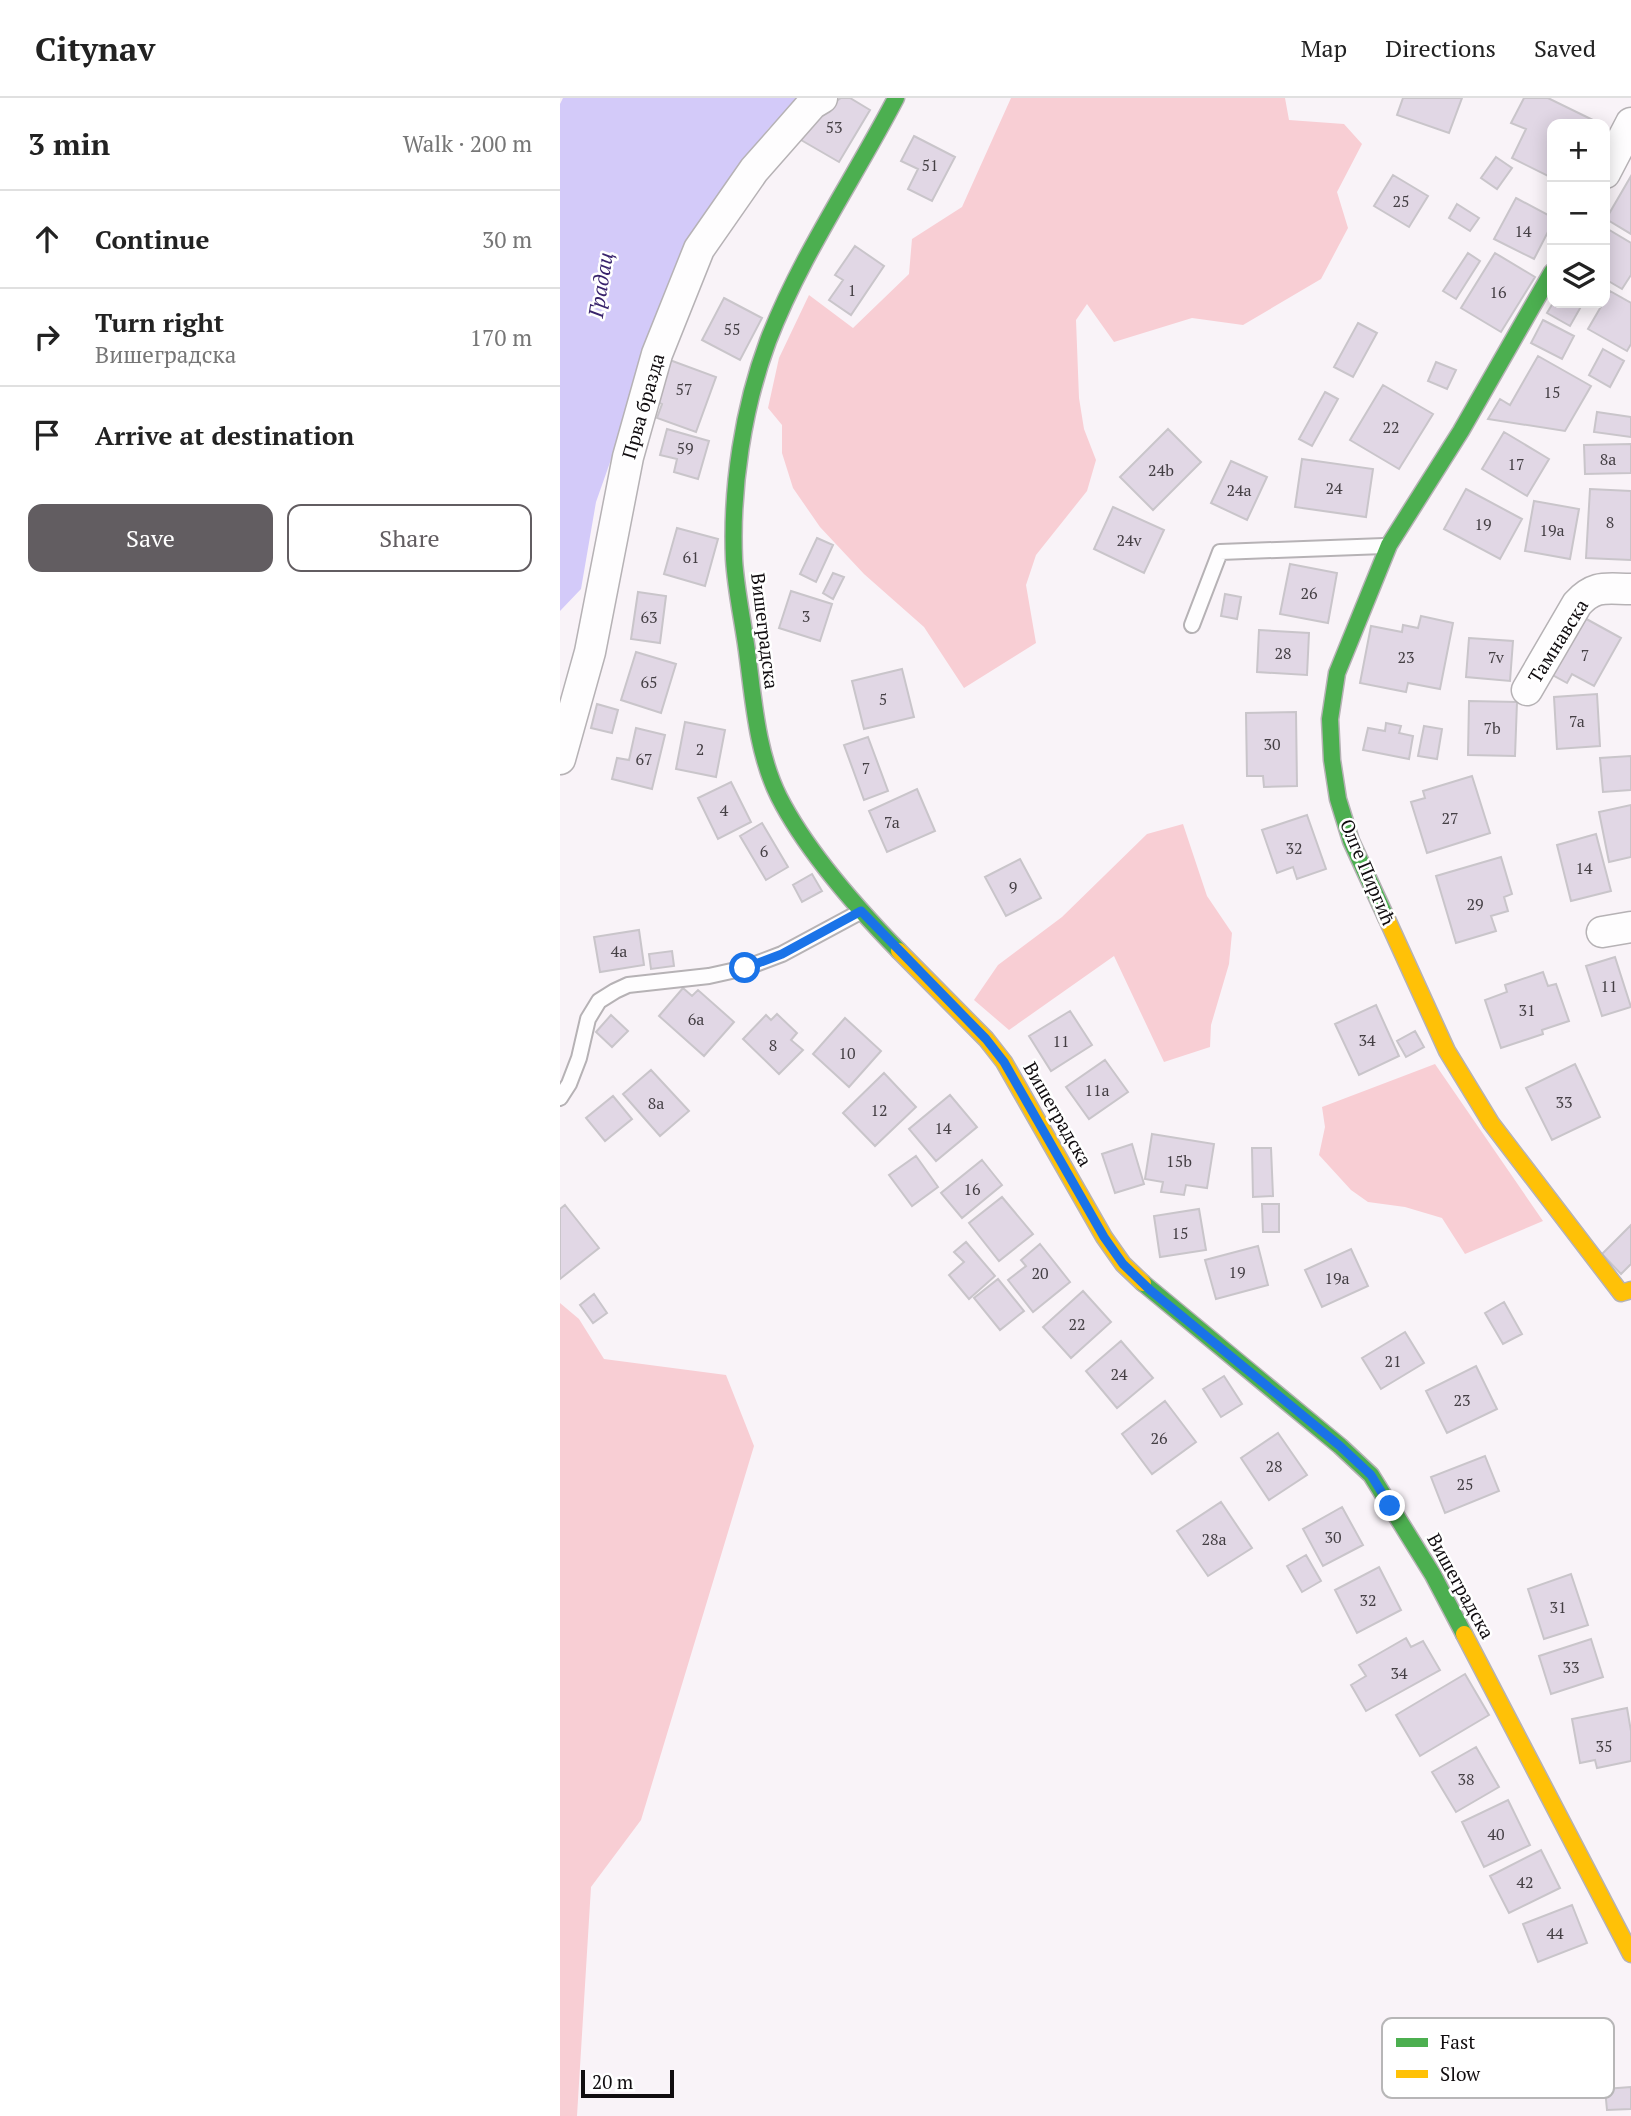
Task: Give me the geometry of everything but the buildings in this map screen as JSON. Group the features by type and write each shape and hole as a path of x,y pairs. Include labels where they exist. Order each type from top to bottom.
{"street":[{"name":"Прва бразда","path":"560,760 590,652 628,457 657,354 699,250 754,170 812,104 822,98"},
{"name":"Вишеградска","path":"896,98 807,253 776,319 754,381 740,464 734,548 754,710 779,797 817,858 861,911 986,1039 1004,1062 1104,1237 1123,1264 1150,1290 1340,1446 1371,1475 1433,1575 1631,1954"},
{"path":"1610,163 1631,123"},
{"name":"Олге Пиргић","path":"1547,281 1461,431 1389,545 1337,673 1330,719 1332,760 1338,799 1351,841 1447,1051 1491,1123 1626,1292"},
{"name":"Тамнавска","path":"1527,690 1577,604 1585,595 1596,588 1631,589"},
{"path":"1602,932 1631,927"}],"lane":[{"path":"1192,625 1220,552 1389,545"},
{"path":"560,1098 573,1075 589,1019 599,1001 615,991 628,985 709,976 745,968 782,954 861,911"}],"shaded area":[{"path":"1011,98 1285,98 1289,120 1344,124 1362,144 1337,192 1348,228 1321,279 1243,325 1192,318 1114,342 1087,304 1076,320 1079,398 1084,429 1096,460 1087,491 1036,555 1026,585 1036,643 964,688 924,627 864,574 820,527 793,488 782,453 782,425 768,408 779,358 809,295 853,328 909,274 912,239 962,207"},
{"path":"1183,824 1207,896 1232,933 1229,964 1211,1025 1210,1047 1164,1062 1114,956 1009,1030 974,1000 998,965 1062,917 1147,834"},
{"path":"1435,1064 1543,1221 1465,1254 1442,1218 1405,1207 1368,1202 1351,1190 1319,1155 1325,1127 1322,1107"},
{"path":"560,1303 579,1319 604,1359 726,1375 754,1446 641,1820 591,1887 577,2116 560,2116"}],"water":[{"name":"Градац","path":"563,98 804,98 769,128 691,234 659,313 639,380 596,502 581,589 560,611 560,104"}],"traffic: fast":[{"path":"896,98 796,278 768,341 752,393 740,448 734,559 755,712 772,781 790,818 818,858 899,951"},
{"path":"1386,917 1351,841 1338,799 1330,719 1337,673 1389,545 1461,431 1547,281"},
{"path":"1143,1283 1340,1446 1371,1475 1433,1575 1464,1634"}],"traffic: slow":[{"path":"1386,917 1447,1051 1491,1123 1621,1293 1631,1290"},
{"path":"899,951 986,1039 1004,1062 1104,1237 1123,1264 1143,1283"},
{"path":"1464,1634 1631,1954"}],"route":[{"path":"745,968 782,954 861,911 986,1039 1004,1062 1104,1237 1123,1264 1150,1290 1340,1446 1371,1475 1390,1506"}]}
